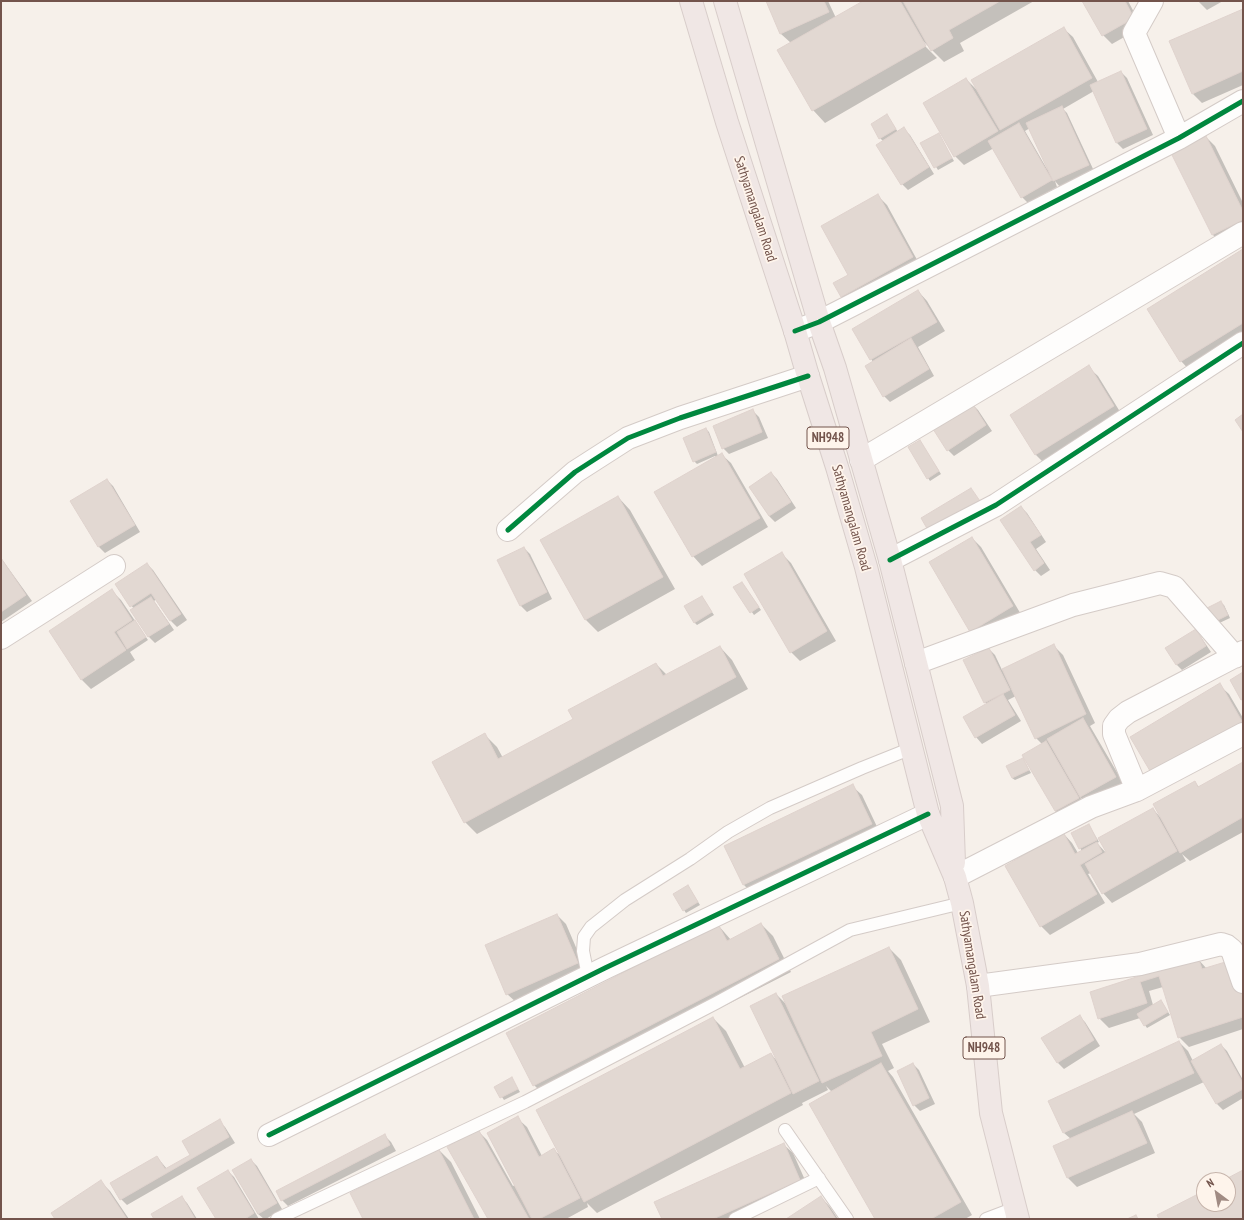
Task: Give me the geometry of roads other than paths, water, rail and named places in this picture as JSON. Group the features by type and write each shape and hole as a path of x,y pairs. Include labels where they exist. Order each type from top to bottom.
{"highway":[{"name":"Sathyamangalam Road","path":"691,1 727,122 795,331 837,467 866,567 928,814 955,877 962,903 978,986 991,1113 1016,1213"},
{"name":"Sathyamangalam Road","path":"725,1 819,322 835,368 890,560 952,806 955,877"}],"street":[{"path":"1152,1 1134,33 1179,138"},
{"path":"795,331 819,322 1179,138 1243,101"},
{"path":"861,460 1243,233"},
{"path":"890,560 996,505 1243,343"},
{"path":"508,530 575,472 628,438 680,418 808,376"},
{"path":"1,638 114,566"},
{"path":"916,663 1073,604 1160,583 1174,587 1239,655 1128,712 1119,719 1114,726 1114,734 1137,790"},
{"path":"955,877 1091,807 1137,790 1243,734"},
{"path":"269,1135 588,976 928,814"},
{"path":"978,986 1140,964 1221,944 1232,950 1243,982"}],"lane":[{"path":"588,976 583,951 584,937 591,927 625,900 690,860 728,832 770,808 912,748"},
{"path":"277,1219 526,1102 716,1003 850,930 962,903"},
{"path":"785,1130 847,1219"},
{"path":"735,1219 819,1178"},
{"path":"986,1219 1016,1213"}]}
